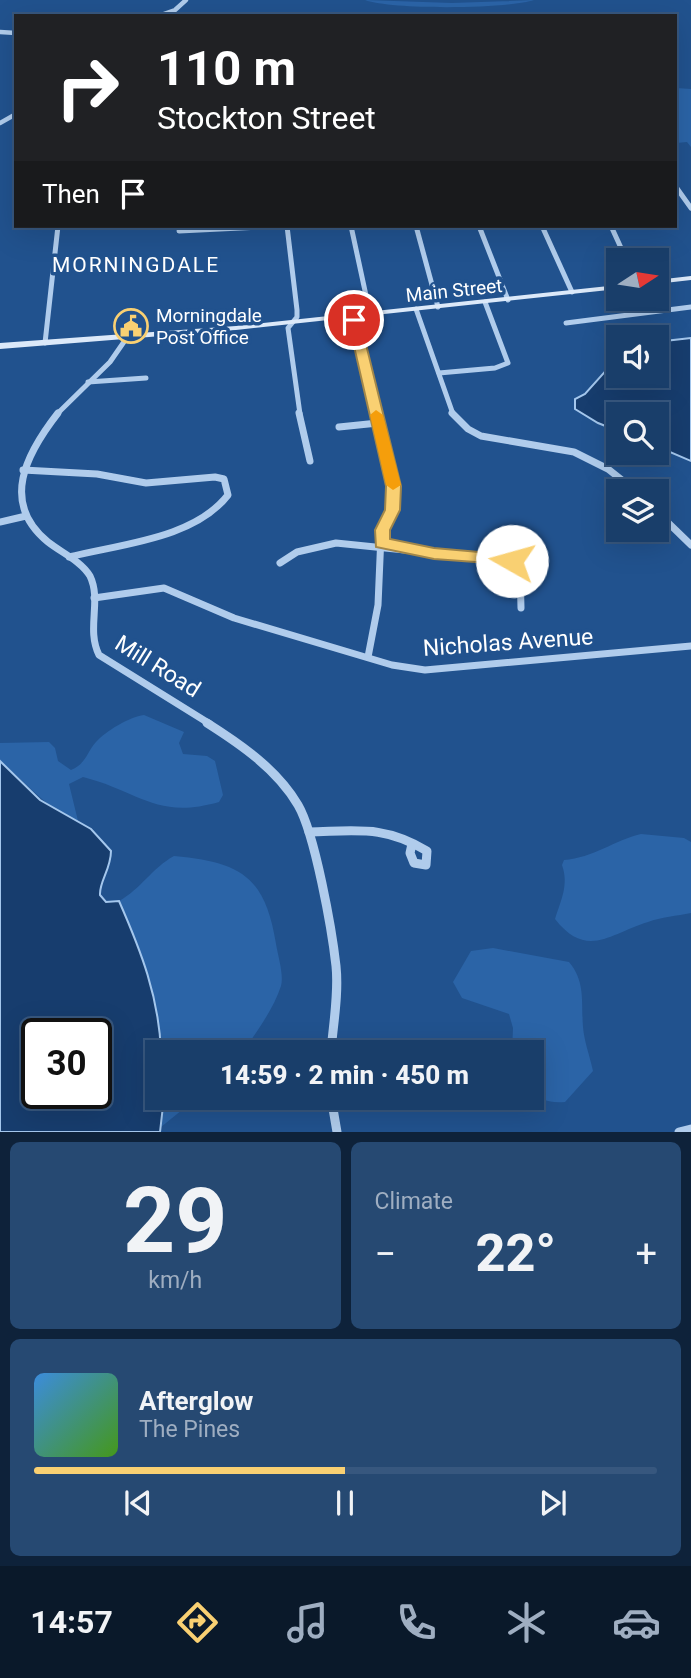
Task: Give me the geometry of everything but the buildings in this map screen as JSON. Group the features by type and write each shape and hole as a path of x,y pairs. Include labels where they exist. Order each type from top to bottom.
{"main road":[{"path":"669,281 691,278"},
{"name":"Main Street","path":"0,346 292,322 606,288"}],"street":[{"path":"164,14 175,10 186,0"},
{"path":"677,188 691,208"},
{"path":"45,343 58,228"},
{"path":"179,231 211,228"},
{"path":"287,228 297,310 288,328 302,433 310,461"},
{"path":"351,228 370,314"},
{"path":"417,228 438,307"},
{"path":"480,228 508,300"},
{"path":"543,228 572,292"},
{"path":"612,228 621,248"},
{"path":"439,373 506,365 507,358 485,302"},
{"path":"566,323 691,307"},
{"path":"416,310 455,418 466,427 496,439 584,456 603,465 621,479"},
{"path":"353,316 393,486 393,510 382,530 378,605 368,657"},
{"name":"Mill Road","path":"128,337 122,348 54,417 23,470 16,491 26,516 47,542 69,557 91,578 94,598 91,635 99,655 241,744 289,792 309,832 336,968 332,1040"},
{"path":"88,382 146,378"},
{"path":"339,427 378,423"},
{"path":"23,470 97,474 146,484 215,477 224,479 228,484 227,501 220,509 199,522 69,557"},
{"path":"0,522 26,516"},
{"path":"669,524 691,545"},
{"path":"280,563 303,549 382,543 434,553 512,561 520,569 521,608"},
{"name":"Nicholas Avenue","path":"94,598 164,588 234,618 392,665 437,671 691,646"},
{"path":"309,832 365,827 380,829 412,844"},
{"path":"333,1110 337,1132"},
{"path":"679,1132 691,1129"}],"shaded area":[{"path":"365,0 452,3 534,0 500,5 450,7 399,5"},
{"path":"677,88 691,89 691,147 687,142 677,143"},
{"path":"691,338 691,461 669,452 669,402 606,402 606,426 575,409 575,399 585,394 606,370 606,388 669,388 669,341"},
{"path":"144,715 184,732 179,743 183,754 207,756 215,761 223,795 219,802 197,807 163,806 83,777 69,784 78,821 46,802 0,761 0,743 49,742 55,748 58,761 71,770 83,761 106,733"},
{"path":"0,761 40,800 91,829 111,851 100,895 106,902 119,901 135,938 153,993 160,1040 145,1040 145,1110 163,1110 160,1132 0,1132"},
{"path":"641,834 684,838 691,842 691,913 653,920 600,940 578,938 567,931 555,919 564,886 564,860 585,856"},
{"path":"174,856 232,868 256,887 265,902 282,982 269,1012 251,1040 160,1040 148,975 119,901 134,891 159,866"},
{"path":"493,948 569,962 574,970 582,993 584,1032 593,1071 565,1102 544,1100 544,1040 512,1040 509,1014 462,998 453,982 471,951"},
{"path":"163,1110 182,1110 161,1127"}],"slow traffic":[{"path":"376,415 393,485"}],"place":[{"name":"Morningdale Post Office","path":"131,326"}],"district":[{"name":"MORNINGDALE","path":"136,265"}],"route":[{"path":"354,320 393,486 393,510 382,530 382,543 434,553 512,561"}]}
